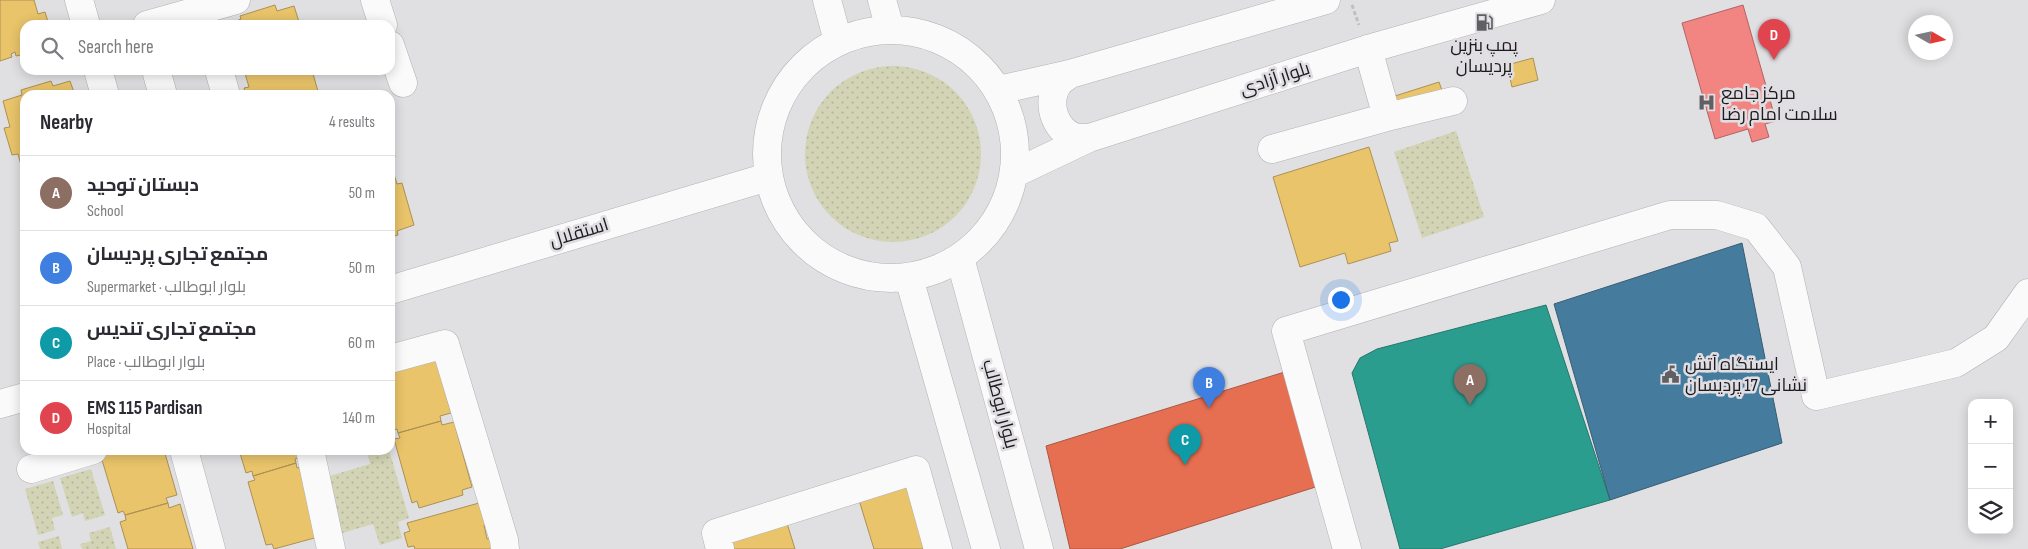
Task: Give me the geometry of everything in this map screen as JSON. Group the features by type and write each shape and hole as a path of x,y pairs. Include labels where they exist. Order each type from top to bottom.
{"main road":[{"path":"79,0 85,20"},
{"path":"183,20 205,17 236,0"},
{"path":"375,0 381,20"},
{"path":"827,0 838,41"},
{"path":"882,0 890,28"},
{"path":"999,90 1070,74 1326,0"},
{"name":"بلوار آزادی","path":"1015,173 1089,138 1368,49 1540,0"},
{"path":"890,28 922,32 953,45 979,64 999,90 1014,130 1015,173 1005,206 996,221 986,236 960,258 936,271 909,278 871,278 834,266 804,243 781,213 768,177 767,144 774,112 788,83 810,59 838,41 863,32 890,28"},
{"path":"1368,49 1387,117"},
{"path":"395,60 403,83"},
{"path":"1070,74 1058,84 1055,91 1052,99 1053,114 1061,128 1074,137 1089,138"},
{"path":"99,75 104,90"},
{"path":"158,75 162,90"},
{"path":"220,75 225,90"},
{"path":"1272,149 1452,101"},
{"name":"استقلال","path":"395,289 768,177"},
{"path":"1347,549 1286,331 1670,215 1717,215 1756,227 1787,267 1816,396 1956,363 1996,338 2028,293"},
{"name":"بلوار ابوطالب","path":"960,258 1039,549"},
{"path":"909,278 986,549"},
{"path":"395,358 445,344 504,540 505,549"},
{"path":"0,404 20,398"},
{"path":"31,469 77,455"},
{"path":"185,455 211,549"},
{"path":"311,455 332,549"},
{"path":"720,549 716,533 916,470 938,549"}],"green space":[{"path":"893,66 919,70 934,76 949,86 961,98 971,113 977,128 981,154 977,180 971,195 961,210 949,222 934,232 919,238 893,242 867,238 852,232 837,222 825,210 815,195 809,180 805,154 809,128 815,113 825,98 837,86 852,76 867,70"},
{"path":"1456,131 1484,217 1422,238 1394,152"},
{"path":"368,455 390,455 409,518 398,522 402,538 380,545 373,524 336,535 320,479 370,464"},
{"path":"91,469 105,515 85,521 83,513 72,517 60,478"},
{"path":"53,481 63,515 52,518 55,530 38,535 25,489"},
{"path":"110,527 116,549 82,549 80,544 91,541 89,533"},
{"path":"59,536 62,549 40,549 38,542"}],"building: Homes":[{"path":"0,0 34,0 38,14 45,12 47,20 20,20 20,55 16,56 15,52 11,54 12,57 0,61"},
{"path":"275,5 277,11 294,6 298,20 239,20 241,19 240,16"},
{"path":"1533,58 1538,80 1512,87 1507,65"},
{"path":"245,75 313,75 318,90 245,90 244,88 249,87"},
{"path":"51,81 53,86 70,81 73,90 21,90"},
{"path":"1439,82 1443,93 1399,109 1395,96"},
{"path":"20,96 20,161 18,154 12,155 4,128 10,127 3,101"},
{"path":"1369,147 1398,241 1389,243 1391,251 1348,264 1345,253 1300,267 1273,177"},
{"path":"395,178 397,184 402,183 414,225 397,231 398,235 395,236"},
{"path":"433,348 451,413 440,416 441,421 398,433 397,429 395,430 395,354"},
{"path":"441,421 442,425 454,422 472,487 462,490 463,495 419,508 417,501 412,503 395,443 395,439 400,438 398,433"},
{"path":"101,455 165,455 177,495 166,498 168,503 125,515 123,511 118,513"},
{"path":"241,455 306,455 295,459 296,463 253,476 252,471 246,473"},
{"path":"296,463 297,468 309,465 318,537 274,549 272,544 266,545 248,482 255,480 253,476"},
{"path":"905,480 927,549 874,549 859,500"},
{"path":"168,503 169,508 180,504 193,549 128,549 120,522 126,520 125,515"},
{"path":"479,503 490,524 484,525 487,539 492,538 495,549 415,549 414,546 408,547 404,533 410,531 407,523"},
{"path":"786,520 795,549 730,549 726,537"}],"building: Shops":[{"path":"1291,370 1325,484 1120,549 1070,549 1046,446"}],"building: Schools":[{"path":"1546,305 1610,500 1440,549 1400,549 1352,373 1360,358 1377,349"}],"building: Health":[{"path":"1743,5 1776,121 1765,124 1769,137 1752,142 1748,129 1715,139 1682,23"}],"building: Public":[{"name":"ایستگاه آتش نشانی 17 پردیسان","path":"1742,243 1782,443 1610,500 1554,304"}],"place":[{"name":"پمپ بنزین پردیسان","path":"1484,22"},
{"name":"EMS 115 Pardisan","path":"1774,60"},
{"name":"مرکز جامع سلامت امام رضا","path":"1707,103"},
{"name":"ایستگاه آتش نشانی 17 پردیسان","path":"1671,374"},
{"name":"دبستان توحید","path":"1470,405"},
{"name":"مجتمع تجاری پردیسان","path":"1209,408"},
{"name":"مجتمع تجاری تندیس","path":"1185,465"}]}
